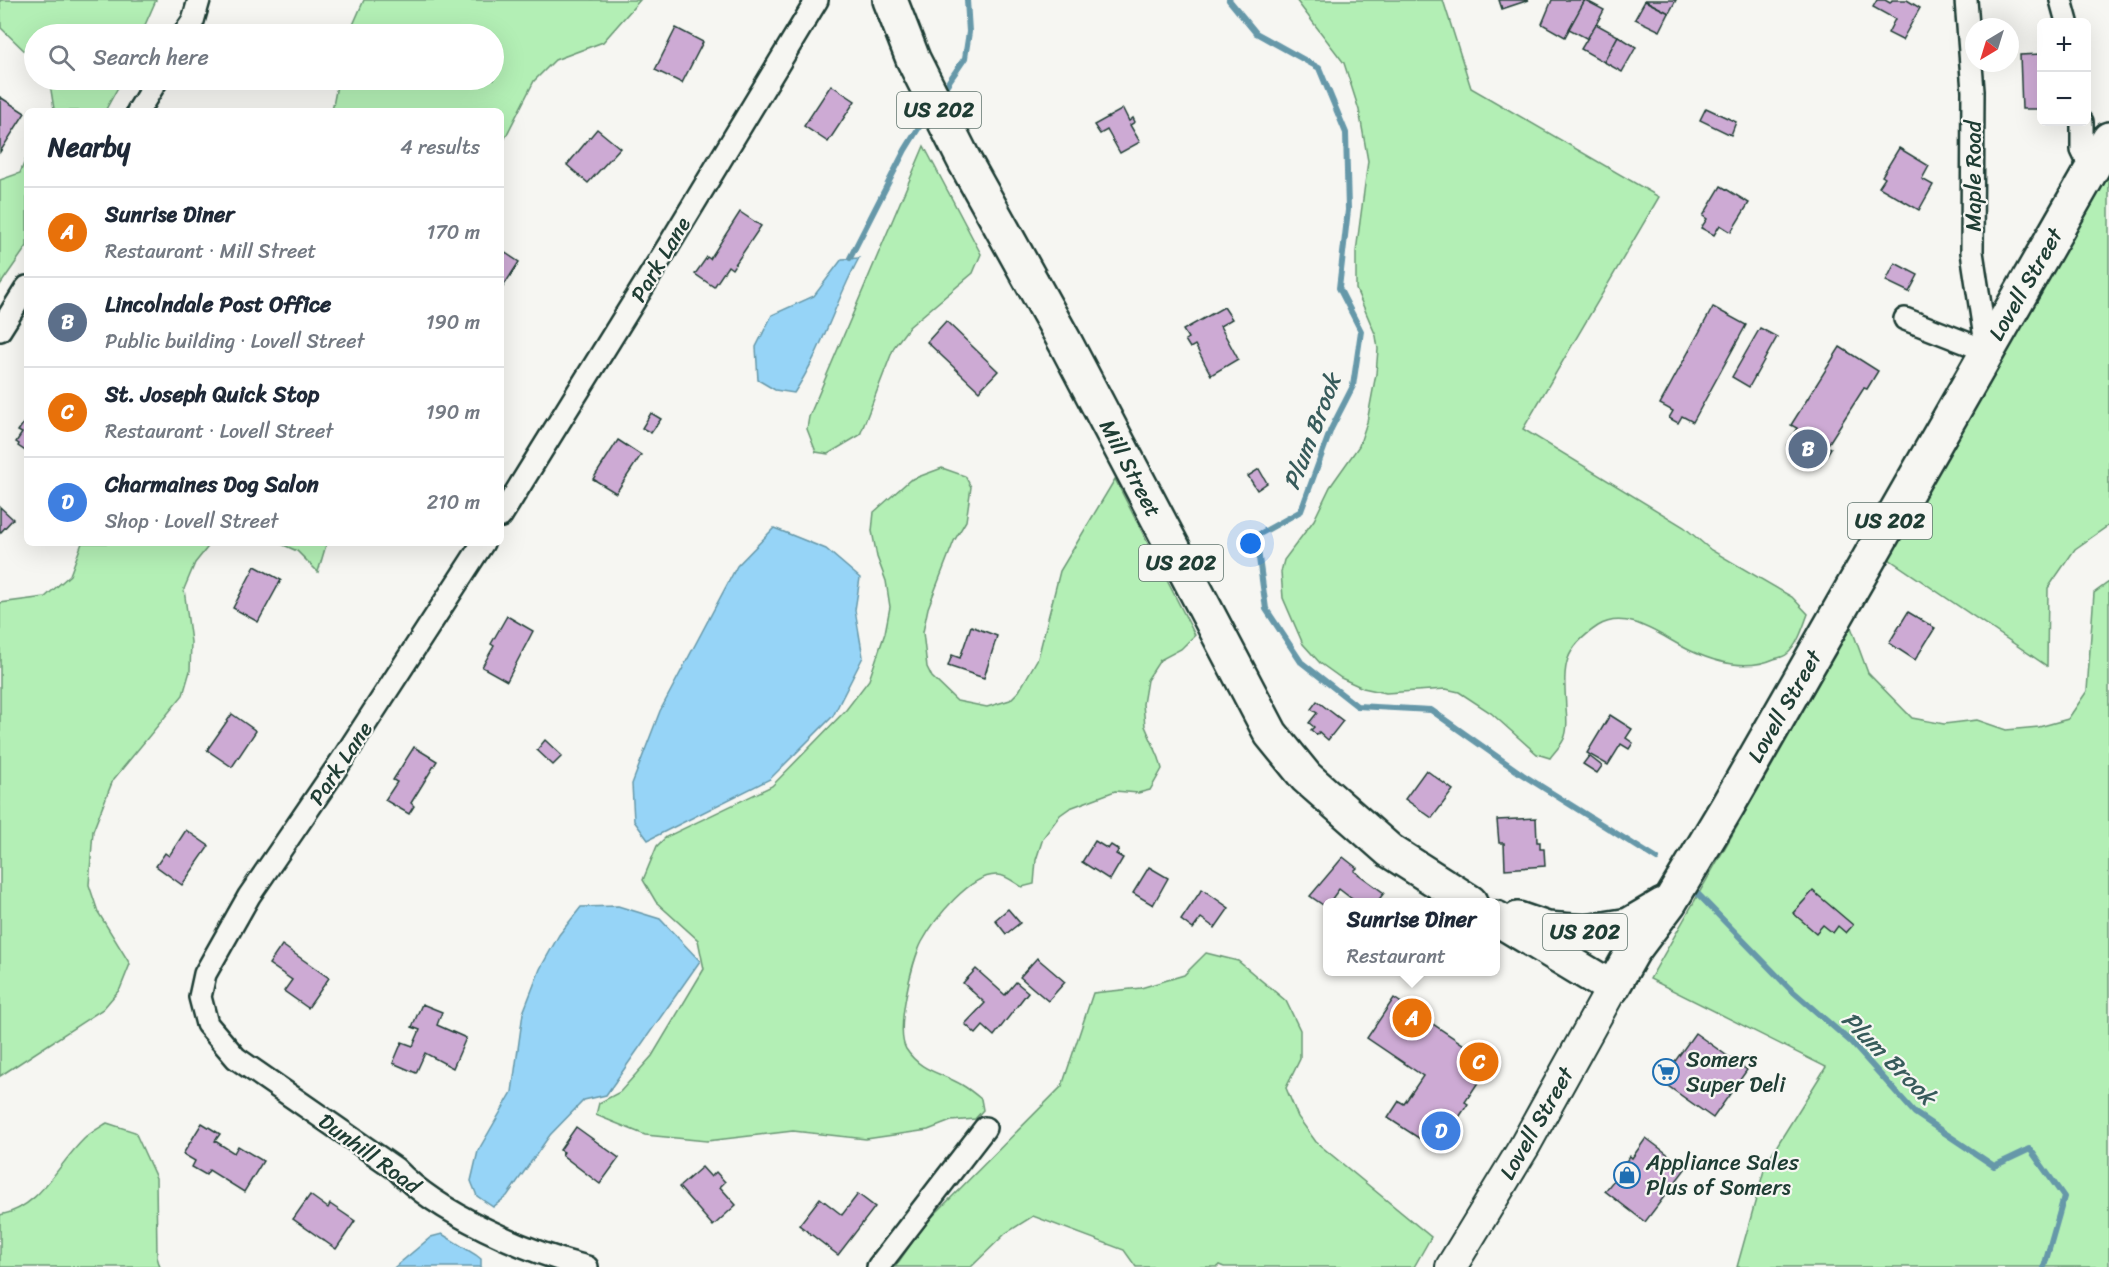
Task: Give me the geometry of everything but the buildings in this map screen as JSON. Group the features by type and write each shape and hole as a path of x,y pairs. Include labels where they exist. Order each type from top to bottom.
{"main road":[{"name":"Mill Street","path":"890,0 913,58 965,162 1065,342 1271,734 1306,777 1389,851 1462,898"},
{"name":"Lovell Street","path":"1612,987 1634,951 1670,902 1727,807 2109,139"},
{"name":"US 202","path":"1500,913 1547,929 1586,932 1629,925 1670,902"},
{"name":"US 202","path":"1500,920 1612,987"}],"street":[{"path":"191,24 199,0"},
{"name":"Park Lane","path":"504,511 672,240 816,0"},
{"name":"Maple Road","path":"1966,0 1973,91 1972,252 1987,351"},
{"path":"2061,0 2066,18"},
{"path":"140,108 151,90"},
{"path":"2082,126 2082,150 2091,169"},
{"path":"0,330 24,292"},
{"path":"1905,319 1987,351"},
{"name":"Park Lane","path":"202,987 205,974 249,896 344,757 481,546"},
{"name":"Dunhill Road","path":"202,987 200,997 207,1024 236,1058 396,1169 409,1182 442,1204 512,1243 587,1267"},
{"name":"Lovell Street","path":"1451,1267 1524,1147 1612,987"},
{"path":"878,1267 985,1128"}],"green space":[{"path":"0,0 156,0 145,24 24,24 24,50 1,28"},
{"path":"364,0 640,0 603,42 555,60 534,81 504,140 504,108 333,108 336,90 504,90 504,24 353,24"},
{"path":"1296,0 1443,0 1471,88 1659,197 1523,429 1684,527 1711,550 1792,597 1808,614 1797,641 1786,655 1764,663 1732,664 1701,655 1633,622 1610,621 1598,626 1577,644 1567,662 1565,683 1567,729 1563,742 1550,758 1537,754 1491,713 1459,692 1446,689 1386,693 1363,688 1341,678 1320,663 1303,644 1283,598 1281,572 1284,560 1314,520 1330,487 1359,446 1367,422 1378,349 1376,336 1356,289 1356,252 1368,161 1359,110 1344,63"},
{"path":"51,90 117,90 107,108 54,108"},
{"path":"924,146 981,254 973,273 909,327 894,347 860,435 828,454 816,452 807,429 809,417"},
{"path":"24,163 24,250 0,285 0,180 20,173"},
{"path":"2109,167 2109,525 2075,549 2048,588 2047,666 1883,555"},
{"path":"942,468 965,476 971,487 966,521 954,541 928,608 923,632 927,667 932,677 957,701 987,707 1010,700 1019,691 1038,658 1060,571 1115,479 1195,635 1181,649 1160,660 1147,680 1143,704 1145,726 1162,769 1150,790 1138,793 1115,791 1070,808 1060,815 1043,838 1036,860 1034,884 1022,887 1001,875 987,876 954,900 922,942 906,996 902,1027 906,1049 912,1057 931,1071 974,1093 981,1099 983,1110 975,1119 951,1121 928,1130 866,1139 793,1131 707,1141 645,1135 596,1115 599,1103 620,1092 652,1056 704,969 698,940 656,902 643,880 657,846 666,837 772,786 846,710 869,680 885,633 890,607 886,581 877,557 872,531 874,512 910,480"},
{"path":"81,546 209,546 195,563 184,589 191,642 190,671 183,695 113,780 93,831 89,885 98,912 130,964 120,989 103,1009 0,1076 0,603 45,597 70,575"},
{"path":"286,546 326,546 318,572 297,551"},
{"path":"2109,582 2109,1267 1737,1267 1766,1163 1826,1067 1650,979 1851,627 1868,673 1912,718 1944,724 1977,720 2006,730 2039,727 2068,719 2087,691 2094,593"},
{"path":"1206,953 1238,961 1286,1001 1300,1030 1300,1059 1286,1088 1298,1117 1316,1142 1431,1237 1414,1267 1224,1267 1219,1265 1217,1267 1136,1267 1124,1250 1033,1216 1006,1233 971,1267 895,1267 925,1224 1062,1086 1093,993 1141,988 1184,975"},
{"path":"107,1123 135,1132 156,1178 157,1257 160,1267 0,1267 0,1215 14,1211 37,1195 84,1139"}],"water":[{"path":"859,258 813,360 794,393 775,390 758,380 756,347 772,315 814,296 842,259"},
{"path":"774,528 826,549 860,578 855,610 863,657 833,716 770,779 648,840 634,821 632,784 660,711 737,566"},
{"path":"618,906 660,919 700,961 606,1095 584,1100 550,1135 507,1196 493,1207 477,1196 471,1181 478,1151 512,1092 523,1013 540,969 559,935 581,907"},
{"path":"442,1234 481,1259 481,1267 395,1267 431,1237"}],"waterway":[{"path":"941,93 965,58 969,32 967,0"},
{"name":"Plum Brook","path":"1229,0 1256,33 1319,68 1346,133 1348,210 1339,288 1361,331 1353,386 1331,429 1301,511 1256,536 1266,609 1301,662 1357,706 1431,710 1523,775 1657,859"},
{"path":"850,258 905,150 929,111"},
{"name":"Plum Brook","path":"1698,894 1789,988 1851,1042 1915,1113 1994,1166 2030,1149 2064,1197 2044,1267"}],"place":[{"name":"Lincolndale Post Office","path":"1808,449"},
{"name":"Sunrise Diner","path":"1412,1018"},
{"name":"St. Joseph Quick Stop","path":"1479,1062"},
{"name":"Somers Super Deli","path":"1666,1072"},
{"name":"Charmaines Dog Salon","path":"1441,1131"},
{"name":"Appliance Sales Plus of Somers","path":"1627,1175"}]}
